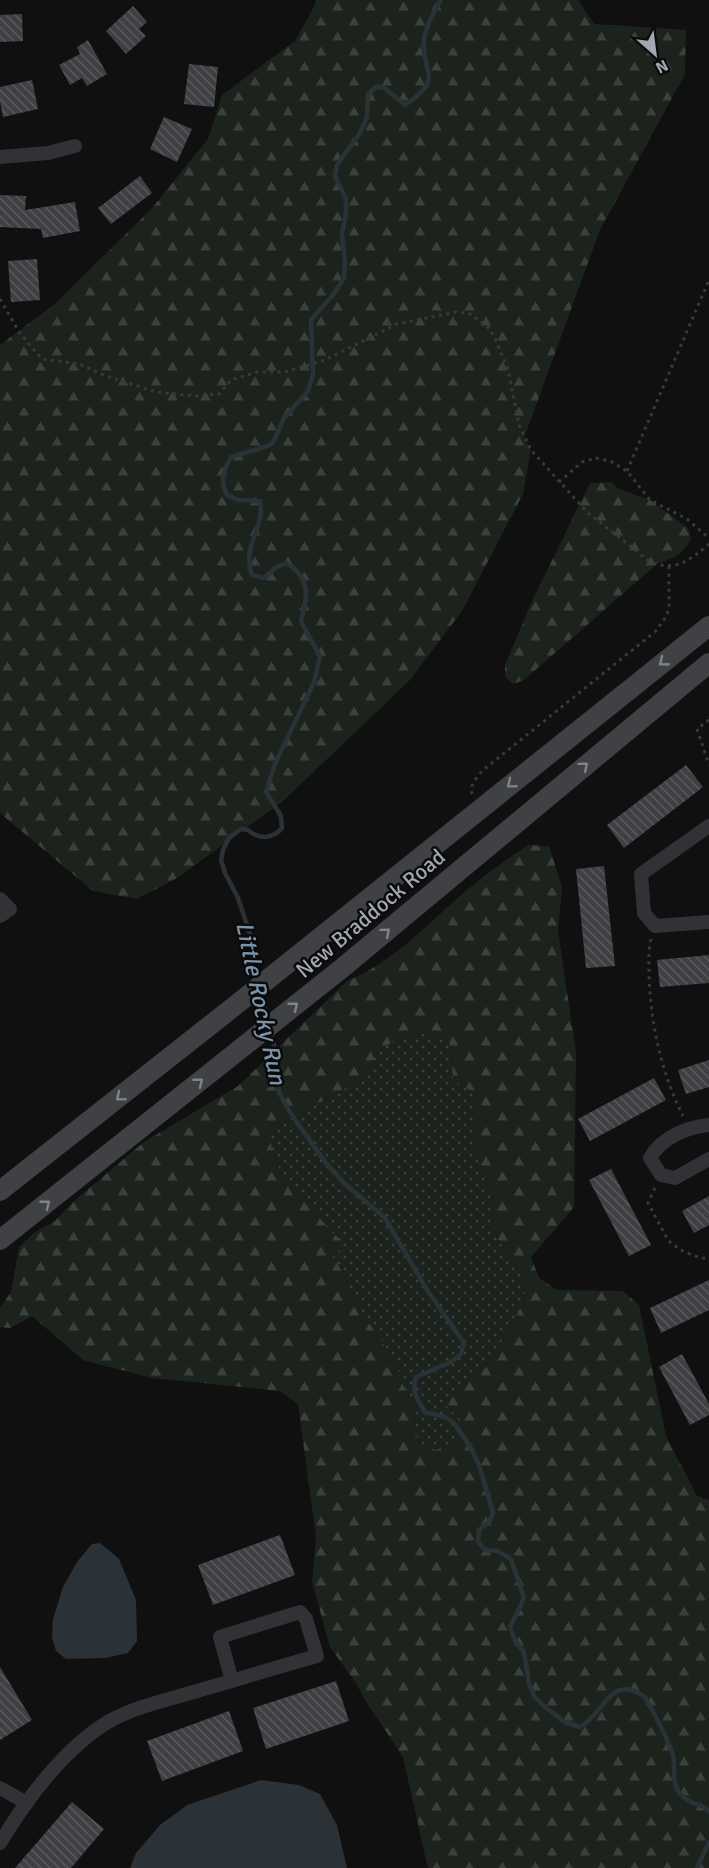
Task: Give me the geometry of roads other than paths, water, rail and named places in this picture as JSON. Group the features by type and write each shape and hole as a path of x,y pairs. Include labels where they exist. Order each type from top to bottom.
{"main road":[{"name":"New Braddock Road","path":"0,1191 709,626"},
{"name":"New Braddock Road","path":"0,1240 341,969 709,663"}],"street":[{"path":"0,157 48,153 75,146"},
{"path":"709,826 641,874 644,913 655,926 709,922"},
{"path":"0,899 10,909 0,916"},
{"path":"709,1125 689,1128 656,1146 650,1158 661,1175 675,1178 709,1159"},
{"path":"0,1844 27,1803 69,1751 102,1725 130,1711 232,1681 317,1656 306,1619 300,1612 220,1637 232,1681"},
{"path":"0,1788 27,1803"}],"waterway":[{"name":"Little Rocky Run","path":"257,979 250,934 238,898 221,860 229,838 241,829 266,837 282,828 281,816 266,792 275,764 314,682 320,657 301,621 306,596 304,582 300,575 286,563 275,568 264,578 252,575 249,555 260,519 260,501 238,500 227,495 223,476 231,457 273,443 284,418 308,391 313,374 311,320 333,295 344,278 342,233 346,199 335,176 337,165 360,133 367,117 368,94 376,87 383,87 405,105 425,88 429,75 424,39 428,24 441,0"},
{"name":"Little Rocky Run","path":"261,993 268,1020"},
{"name":"Little Rocky Run","path":"270,1031 275,1048 279,1092 289,1111 325,1162 344,1183 385,1218 427,1290 464,1343 461,1354 451,1362 416,1377 415,1391 425,1412 445,1417 454,1423 471,1448 479,1465 493,1513 489,1522 479,1530 478,1542 485,1550 497,1551 511,1559 524,1598 510,1627 515,1641 524,1652 529,1683 534,1696 565,1722 580,1727 615,1692 623,1689 645,1697 672,1752 676,1787 687,1800 709,1811"},
{"name":"Little Rocky Run","path":"697,1868 709,1842"}]}
